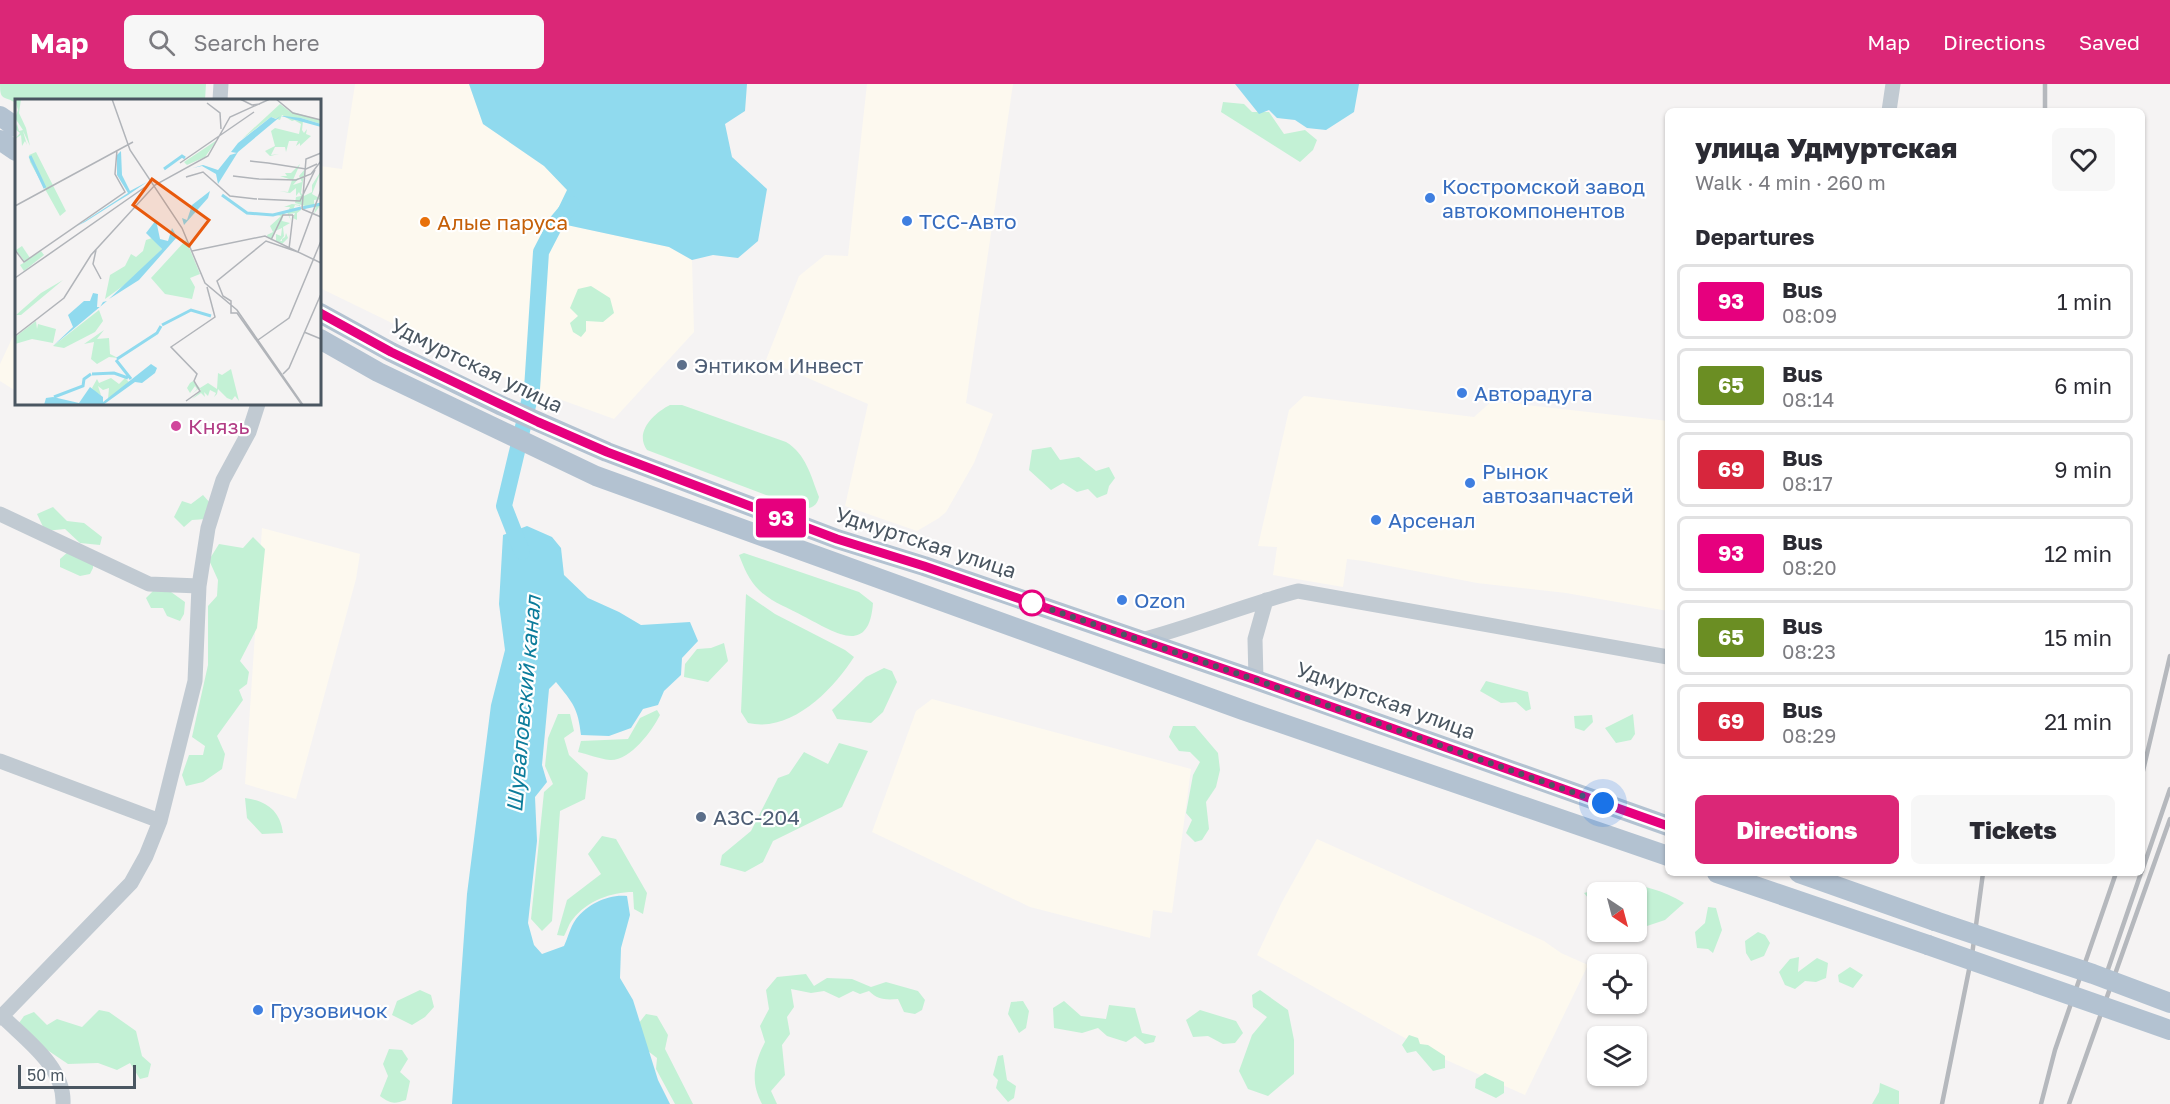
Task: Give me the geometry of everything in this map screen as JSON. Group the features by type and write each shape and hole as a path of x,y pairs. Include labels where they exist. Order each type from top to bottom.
{"main road":[{"path":"0,116 15,126"},
{"path":"0,140 15,150"},
{"name":"Удмуртская улица","path":"321,314 391,352 500,405 607,452 837,539 924,566 1141,640 1665,825"},
{"path":"321,340 378,372 596,476 1243,710 1665,855"},
{"path":"1726,876 2170,1030"},
{"path":"1808,876 2093,974 2170,1003"}],"street":[{"path":"220,99 221,84"},
{"path":"1889,108 1893,84"},
{"path":"63,1104 64,1093 56,1073 42,1056 1,1017 131,883 146,856 160,821 195,681 199,586 208,528 223,480 249,432 258,405"},
{"path":"0,514 149,584 199,586"},
{"path":"1141,640 1187,628 1298,591 1665,656"},
{"path":"1256,680 1255,639 1266,600"},
{"path":"0,761 160,821"}],"shaded area":[{"path":"355,84 469,84 483,124 544,166 568,190 554,216 562,224 669,247 692,260 694,332 614,419 515,383 321,288 321,166 342,169"},
{"path":"867,84 1013,84 966,403 993,414 974,463 946,512 917,531 845,506 868,404 766,360 799,276 825,255 848,256"},
{"path":"15,332 15,390 0,381 0,364"},
{"name":"Рынок автозапчастей","path":"1304,396 1474,417 1492,401 1665,421 1665,610 1566,593 1477,583 1347,559 1343,587 1273,575 1277,547 1258,546 1289,410"},
{"path":"262,528 360,554 356,579 296,799 245,784"},
{"path":"932,699 1191,769 1172,913 1153,910 1150,938 1030,907 872,832 916,711"},
{"path":"1317,839 1544,941 1561,953 1587,965 1587,967 1525,1095 1435,1055 1257,955 1282,902"}],"green space":[{"path":"0,84 206,84 205,99 15,99 15,103 3,97"},
{"path":"1223,102 1244,104 1252,112 1269,112 1284,134 1305,130 1317,140 1313,150 1300,162 1221,112"},
{"path":"591,286 610,298 614,313 603,322 586,321 586,331 581,337 573,332 570,323 578,316 570,308 578,289"},
{"path":"670,405 682,405 786,442 793,447 807,466 819,497 817,503 803,509 647,450 644,443 644,430 652,418"},
{"path":"1051,447 1060,460 1079,457 1096,471 1109,467 1115,478 1107,494 1097,498 1088,489 1077,492 1063,483 1051,490 1029,470 1032,450"},
{"path":"203,495 211,504 206,519 192,520 184,527 174,517 182,501 191,504"},
{"path":"53,507 67,521 84,523 102,537 100,545 80,543 65,529 45,531 37,514"},
{"path":"253,537 265,549 257,628 240,661 249,672 247,684 239,690 243,700 217,736 225,754 222,769 203,782 186,786 182,775 189,755 203,755 205,746 192,737 208,665 208,606 217,596 218,580 209,560 219,544 243,548"},
{"path":"69,551 93,561 90,574 80,576 60,567 60,559"},
{"path":"744,553 859,592 873,603 870,620 865,630 857,635 848,636 837,633 769,598 755,586 747,574 739,555"},
{"path":"153,591 171,592 185,602 184,614 180,621 167,616 163,608 151,608 146,598"},
{"path":"746,594 775,614 845,650 854,657 823,695 795,715 780,722 748,723 741,712"},
{"path":"724,643 728,661 708,682 684,677 685,664 697,649 711,648"},
{"path":"884,668 892,671 897,682 883,712 871,723 837,719 832,710 866,677"},
{"path":"1486,681 1528,692 1531,709 1526,711 1516,702 1501,703 1480,691"},
{"path":"657,710 660,715 652,729 640,744 625,756 610,760 578,752 581,741 628,739 640,718"},
{"path":"558,714 570,714 574,731 564,738 569,755 588,773 585,799 560,811 552,921 542,931 531,919 544,792 553,784 545,766 548,738"},
{"path":"1633,714 1635,734 1631,740 1616,743 1605,728"},
{"path":"1592,715 1593,722 1584,731 1575,728 1574,716"},
{"path":"1173,726 1195,726 1218,753 1220,770 1216,787 1206,802 1209,829 1202,840 1195,842 1186,833 1192,820 1186,813 1193,775 1200,762 1190,752 1179,751 1169,737"},
{"path":"839,743 868,751 842,807 773,841 763,862 745,872 720,865 722,855 751,831 778,778 789,774 804,752 828,764"},
{"path":"245,798 271,808 279,818 283,833 262,834 247,818"},
{"path":"602,836 616,839 647,893 643,914 634,909 633,892 616,894 585,907 572,921 564,936 557,935 567,900 601,874 588,854"},
{"path":"1647,888 1684,903 1665,920 1647,926"},
{"path":"1708,907 1716,908 1722,930 1713,953 1708,949 1697,948 1695,932 1705,923"},
{"path":"1758,932 1765,935 1770,943 1764,956 1751,961 1746,953 1745,941"},
{"path":"1799,957 1798,972 1817,958 1828,963 1826,978 1816,982 1805,981 1795,989 1785,985 1779,972 1790,959"},
{"path":"1850,967 1863,975 1853,988 1839,982 1838,975"},
{"path":"806,974 814,986 827,978 852,979 871,987 886,982 918,991 925,1000 922,1010 915,1014 904,1012 898,999 882,999 869,991 860,994 853,991 839,998 824,991 811,993 791,989 794,1007 787,1017 790,1034 782,1045 785,1075 771,1091 777,1104 762,1104 756,1088 755,1073 765,1042 760,1026 769,1009 766,990 777,977"},
{"path":"420,990 431,995 434,1007 425,1017 412,1025 392,1015 397,1001"},
{"path":"1260,990 1288,1010 1294,1040 1294,1074 1268,1096 1248,1089 1239,1071 1252,1035 1267,1017 1253,1007 1252,995"},
{"path":"1023,1001 1029,1011 1026,1028 1019,1033 1008,1014 1011,1002"},
{"path":"1064,1001 1081,1016 1106,1019 1109,1005 1135,1008 1142,1033 1156,1036 1154,1042 1145,1044 1135,1036 1126,1042 1107,1036 1098,1028 1082,1033 1054,1028 1053,1008"},
{"path":"99,1010 109,1012 136,1031 142,1056 151,1064 148,1077 140,1079 130,1063 117,1070 98,1063 68,1064 28,1037 19,1023 24,1016 34,1012 47,1025 57,1019 82,1027"},
{"path":"1200,1010 1236,1021 1243,1033 1235,1043 1223,1044 1208,1036 1193,1037 1186,1020"},
{"path":"646,1014 657,1016 668,1035 665,1049 693,1104 675,1104 656,1069 657,1058 644,1048 635,1028"},
{"path":"1409,1035 1418,1038 1420,1044 1428,1045 1445,1056 1445,1068 1433,1071 1416,1051 1407,1053 1402,1045"},
{"path":"389,1049 402,1050 408,1059 400,1072 410,1081 406,1100 393,1103 380,1096 388,1076 383,1064"},
{"path":"1003,1055 1007,1080 1016,1086 1014,1098 1008,1102 996,1088 998,1080 993,1075 998,1056"},
{"path":"1485,1073 1504,1082 1504,1093 1496,1098 1475,1088 1476,1079"},
{"path":"1880,1083 1899,1091 1899,1104 1872,1104 1879,1092"}],"water":[{"path":"469,84 747,84 745,111 725,124 732,157 767,189 758,241 738,258 713,255 692,260 669,247 562,224 554,217 567,190 544,166 483,124"},
{"path":"1235,84 1359,84 1354,112 1326,130 1307,128 1295,120 1277,118 1269,110 1259,114"},
{"path":"527,526 552,537 561,548 564,575 588,598 641,625 690,622 698,641 682,658 681,675 664,691 658,705 643,709 631,728 609,736 581,735 574,706 556,682 549,689 542,765 547,782 535,797 537,841 528,923 534,945 542,954 564,946 574,922 586,909 606,898 627,896 630,915 621,948 620,978 633,1000 658,1080 670,1104 452,1104 467,894 491,705 505,650 499,604 503,535"}],"waterway":[{"name":"Шуваловский канал","path":"522,552 504,506 532,389 541,252 556,223 572,204"}],"railway":[{"path":"2045,84 2045,108"},
{"path":"2145,762 2170,656"},
{"path":"2145,862 2170,789"},
{"path":"2069,1104 2170,819"},
{"path":"1942,1104 1972,955 1983,876"},
{"path":"2041,1104 2055,1050 2115,876"},
{"path":"2105,978 2140,876"}],"bus line":[{"name":"93","path":"321,314 391,352 557,431 607,452 837,539 924,566 1256,680 1665,825"}],"place":[{"name":"Костромской завод автокомпонентов","path":"1430,198"},
{"name":"ТСС-Авто","path":"907,221"},
{"name":"Алые паруса","path":"425,222"},
{"name":"Энтиком Инвест","path":"682,365"},
{"name":"Авторадуга","path":"1462,393"},
{"name":"Князь","path":"176,426"},
{"name":"Рынок автозапчастей","path":"1470,483"},
{"name":"Арсенал","path":"1376,520"},
{"name":"Ozon","path":"1122,600"},
{"name":"АЗС-204","path":"701,817"},
{"name":"Грузовичок","path":"258,1010"}],"route":[{"path":"1032,603 1603,803"}]}
